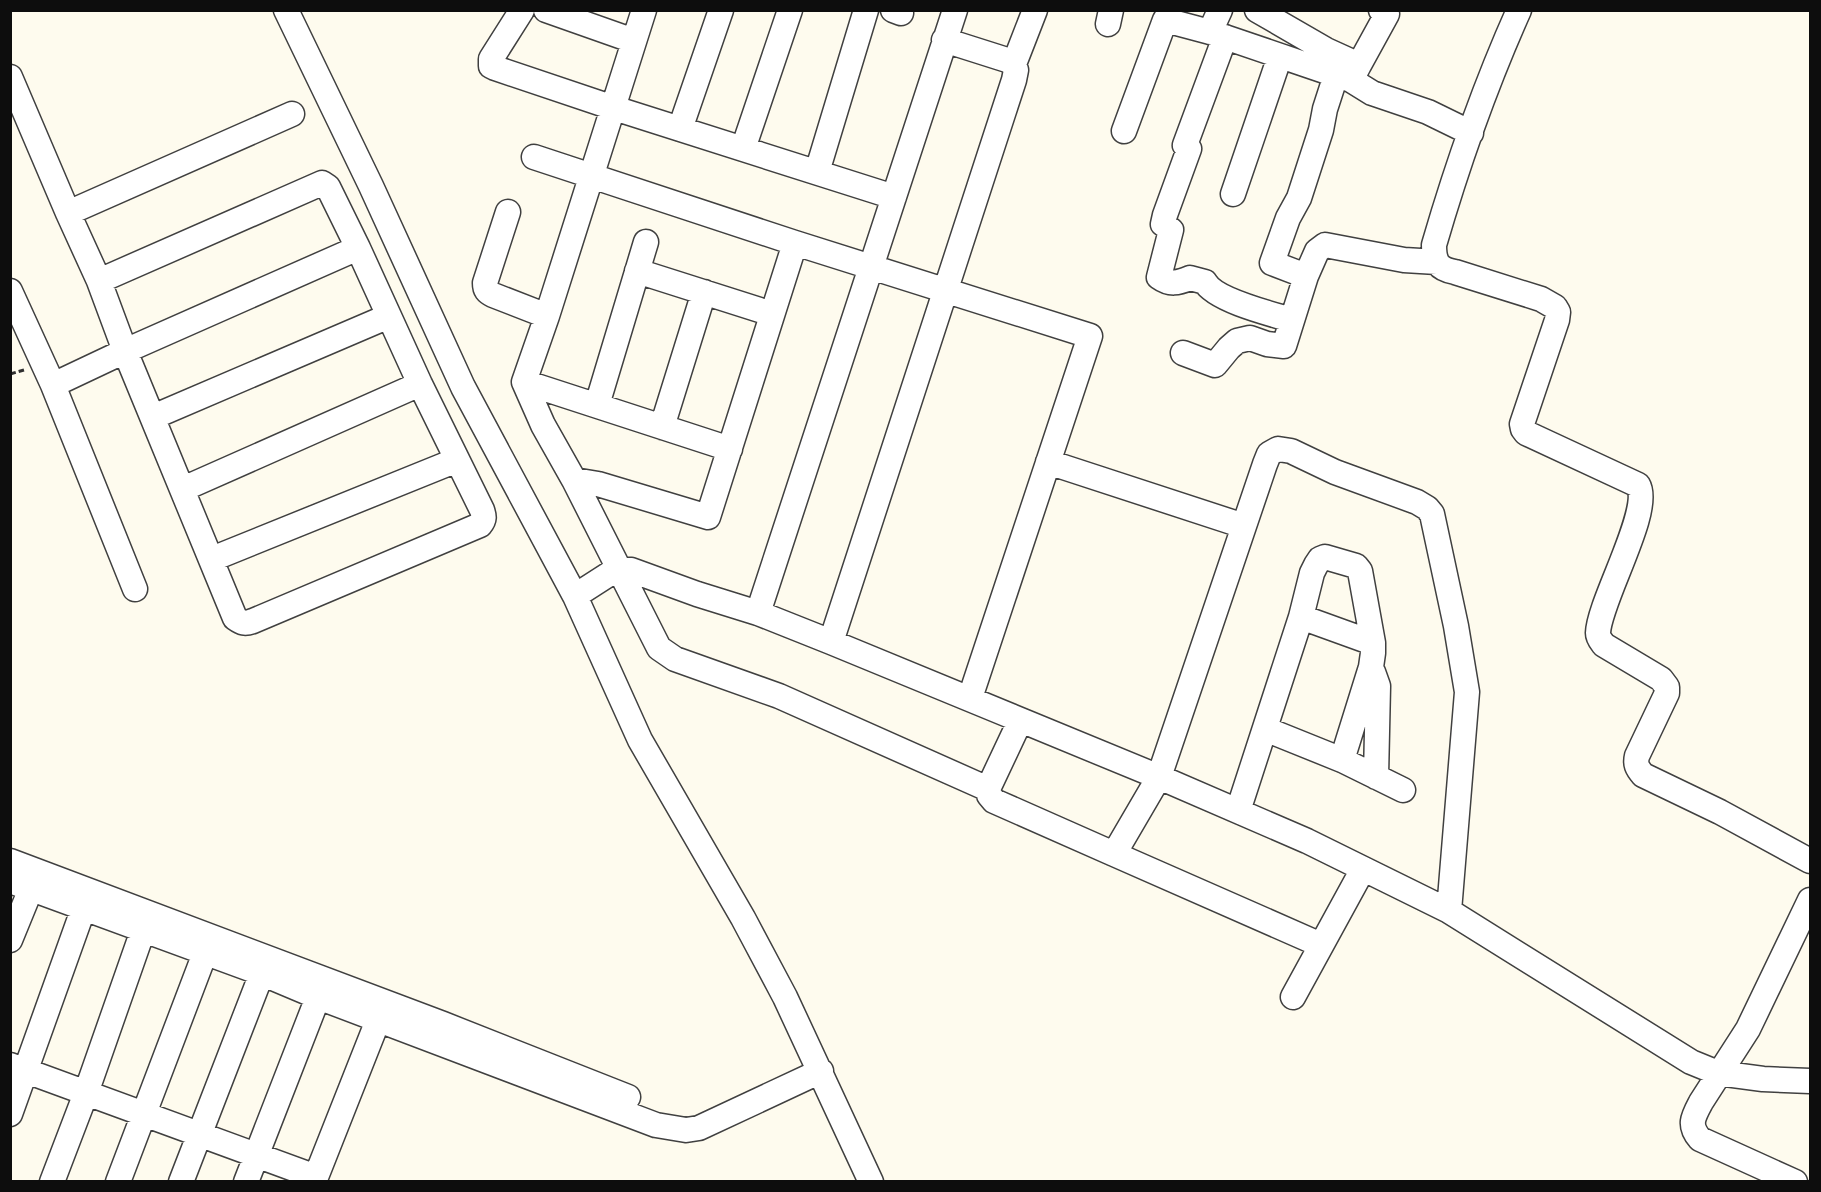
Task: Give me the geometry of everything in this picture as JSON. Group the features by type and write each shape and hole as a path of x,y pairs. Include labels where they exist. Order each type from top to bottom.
{"street":[{"path":"286,10 312,62 388,261 464,387 574,596 640,740 743,918 785,997 871,1182"},
{"path":"522,10 491,59 491,66 495,69 894,196"},
{"path":"546,10 634,41"},
{"path":"644,10 524,382 543,425 574,480 617,569 659,648 665,654 675,660 779,696 988,789"},
{"path":"680,129 721,10"},
{"path":"743,149 790,10"},
{"path":"817,172 866,10"},
{"path":"758,613 955,10"},
{"path":"831,642 1014,80 1016,70 1014,64 1035,10"},
{"path":"1220,10 1217,35 1185,145 1189,149 1165,215 1163,224 1171,230 1159,277 1166,282 1178,283 1190,278 1205,282 1209,289 1248,308 1292,320"},
{"path":"1257,10 1326,50 1372,93 1428,112 1471,133"},
{"path":"1306,276 1272,263 1288,218 1299,198 1326,109 1387,14 1381,10"},
{"path":"1519,10 1504,43 1447,202 1434,245 1437,262 1444,269 1541,299 1555,307 1558,312 1557,320 1522,424 1523,429 1526,433 1638,485 1641,491 1634,526 1598,632 1599,639 1604,645 1661,679 1667,687 1667,693 1637,756 1638,769 1643,775 1720,812 1810,861"},
{"path":"1124,132 1165,20 1280,56 1349,73"},
{"path":"944,40 1014,64"},
{"path":"1233,194 1280,56"},
{"path":"10,77 99,281 125,351 236,618 241,623 247,624 480,525 484,517 389,316 388,261"},
{"path":"68,213 292,114"},
{"path":"534,157 795,243 1090,336 970,698"},
{"path":"99,281 322,183 328,187 358,248 388,261"},
{"path":"508,212 485,288 493,295 547,316"},
{"path":"597,405 646,242"},
{"path":"574,480 598,484 708,517 795,243"},
{"path":"1183,353 1215,365 1237,341 1250,338 1267,344 1284,346 1306,276 1317,250 1326,245 1404,260 1437,262"},
{"path":"53,385 358,248"},
{"path":"637,271 772,314"},
{"path":"10,291 53,385 135,589"},
{"path":"662,426 704,292"},
{"path":"153,417 389,316"},
{"path":"524,382 730,449"},
{"path":"183,489 420,384"},
{"path":"1114,854 1159,777 1269,454 1278,449 1291,452 1351,478 1417,502 1432,514 1456,626 1467,692 1449,911"},
{"path":"212,559 457,459"},
{"path":"1048,462 1244,526"},
{"path":"1238,811 1301,617 1312,573 1320,560 1325,557 1356,566 1360,572 1373,643 1371,667 1342,760"},
{"path":"574,596 617,569 631,570 758,613 970,698 1307,841 1449,911 1691,1062 1718,1073 1763,1079 1810,1081"},
{"path":"1301,617 1373,643"},
{"path":"1371,667 1378,686 1376,777"},
{"path":"1020,721 988,789 994,801 1322,945"},
{"path":"1265,729 1342,760 1403,790"},
{"path":"10,861 26,880 84,907 146,921 205,953 264,965 318,997 382,1011"},
{"path":"1293,997 1363,870"},
{"path":"26,880 264,965 382,1011 656,1125 686,1130 699,1128 821,1071"},
{"path":"10,940 26,880"},
{"path":"1795,1182 1715,1147 1700,1139 1693,1131 1695,1114 1718,1073 1748,1029 1810,900"},
{"path":"10,1114 19,1068 84,907"},
{"path":"52,1182 86,1093 146,921"},
{"path":"118,1182 205,953"},
{"path":"181,1182 264,965"},
{"path":"246,1182 318,997"},
{"path":"19,1068 315,1179 382,1011"}]}
